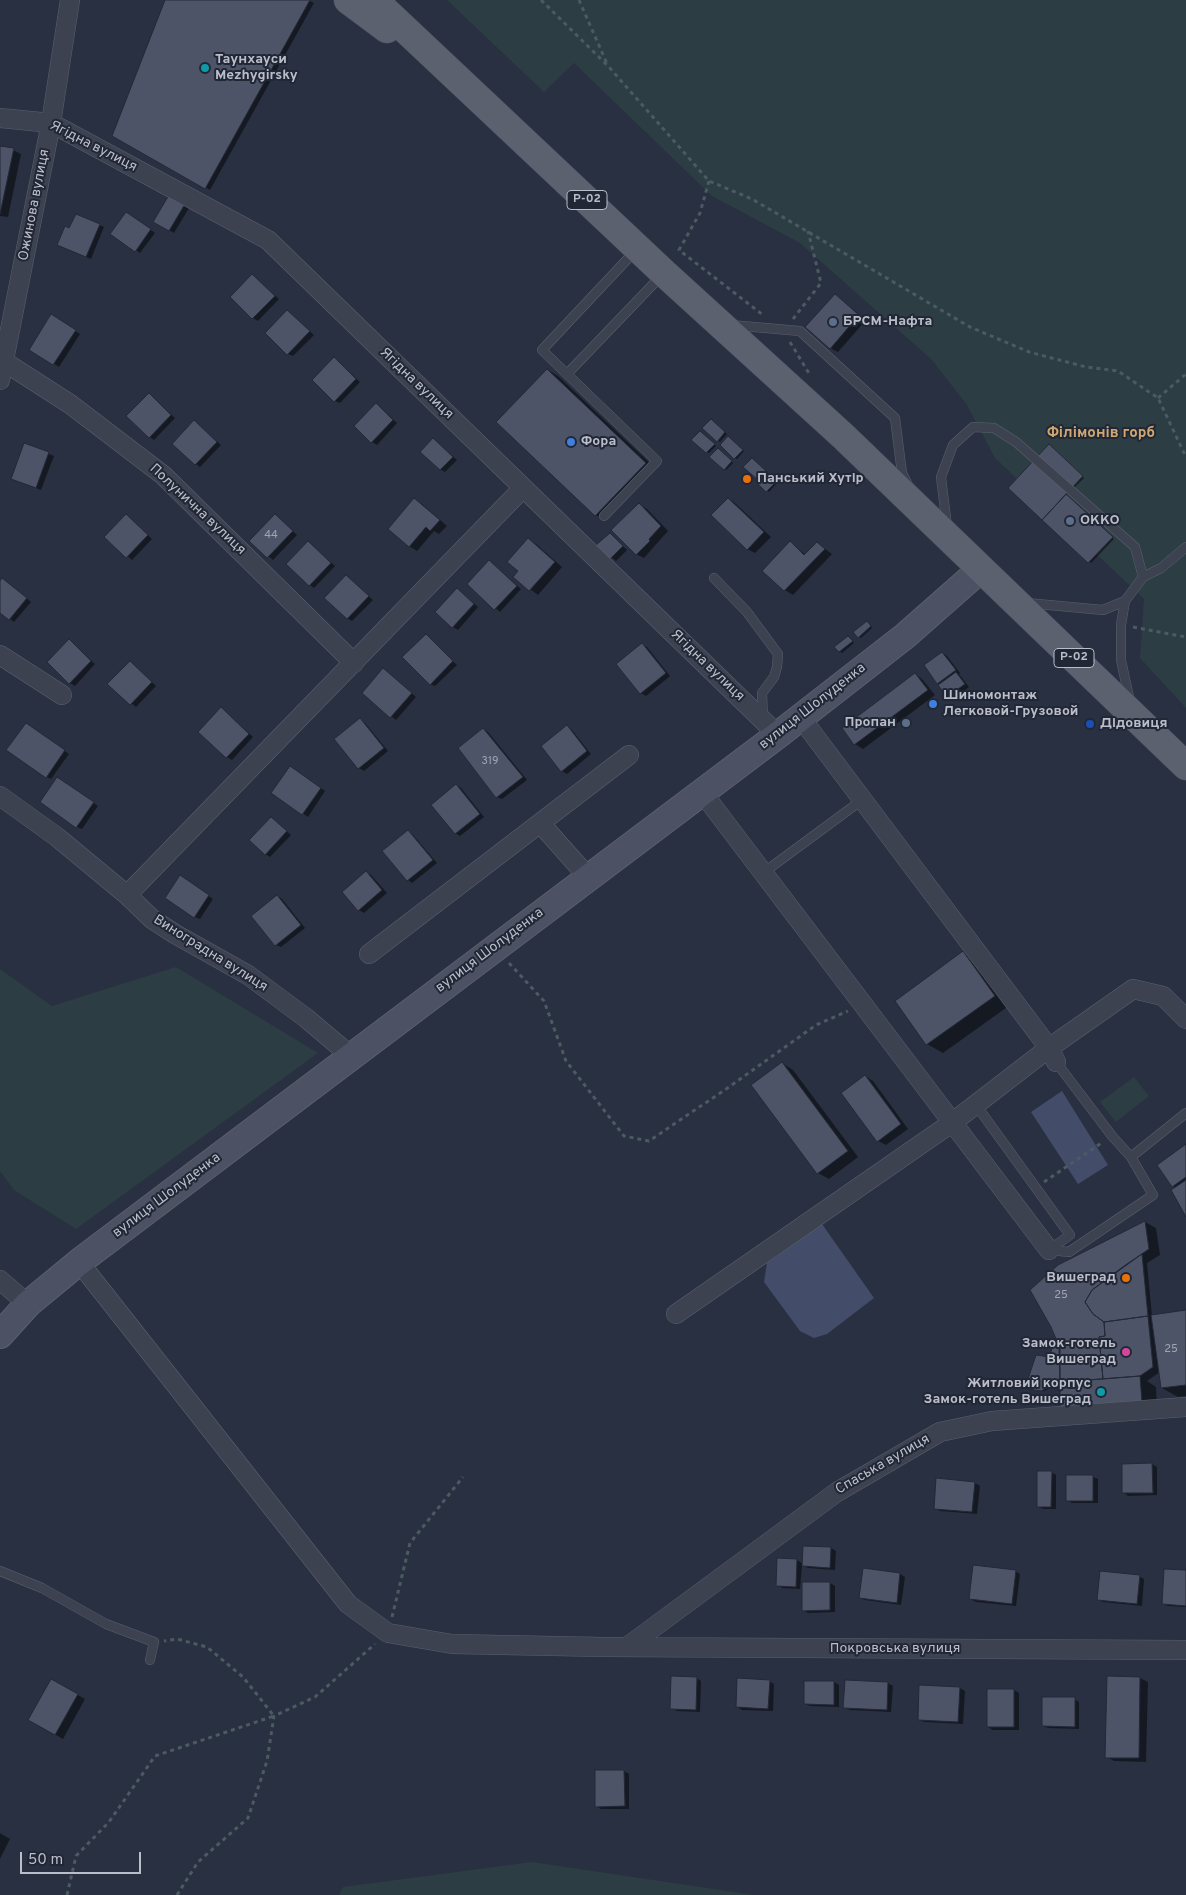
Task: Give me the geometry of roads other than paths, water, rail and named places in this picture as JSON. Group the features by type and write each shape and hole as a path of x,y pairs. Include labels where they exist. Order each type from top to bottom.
{"main road":[{"name":"Р-02","path":"348,0 455,77"},
{"name":"Р-02","path":"374,0 664,273 843,436 1186,766"},
{"name":"вулиця Шолуденка","path":"0,1335 28,1304 80,1262 702,792 770,728 801,718 905,636 981,568"}],"street":[{"name":"Ожинова вулиця","path":"0,380 2,360 51,123 70,0"},
{"name":"Ягідна вулиця","path":"0,118 51,123 268,240 770,728"},
{"name":"Полунична вулиця","path":"2,360 70,404 163,475 354,663"},
{"path":"128,895 523,488"},
{"path":"0,655 62,695"},
{"path":"801,718 1052,1055"},
{"path":"369,954 629,755"},
{"path":"702,792 1049,1250"},
{"name":"Виноградна вулиця","path":"0,796 57,837 128,895 152,919 248,975 306,1018 351,1056"},
{"path":"540,822 588,878"},
{"path":"676,1314 976,1105 1052,1055 1133,988 1164,996 1186,1019"},
{"name":"Покровська вулиця","path":"80,1262 348,1604 388,1633 452,1644 604,1647 1186,1650"},
{"path":"0,1280 28,1304"},
{"name":"Спаська вулиця","path":"627,1647 837,1492 940,1432 992,1421 1186,1407"}],"lane":[{"path":"604,516 657,461 542,350 638,248"},
{"path":"568,374 664,273"},
{"path":"718,323 784,331 800,331 895,418 902,473 923,514"},
{"path":"949,539 941,477 953,445 973,427 994,428 1016,442 1136,547 1143,577"},
{"path":"1132,714 1121,660 1121,625 1125,601 1143,577 1161,568 1186,547"},
{"path":"714,578 747,612 778,654 774,677 762,693 764,712 770,728"},
{"path":"1016,602 1104,610 1125,601"},
{"path":"763,873 862,800"},
{"path":"1049,1250 1069,1252 1153,1195 1131,1157 1112,1136 1052,1055"},
{"path":"976,1105 1070,1235 1049,1250"},
{"path":"1131,1157 1186,1113"},
{"path":"0,1571 42,1588 106,1624 154,1642 150,1660"}],"water":[{"path":"1062,1091 1108,1165 1078,1184 1031,1112"},
{"path":"822,1224 874,1298 827,1334 814,1338 800,1331 764,1282 767,1263"}],"place":[{"name":"Таунхауси Mezhygirsky","path":"205,68"},
{"name":"БРСМ-Нафта","path":"833,322"},
{"name":"Фора","path":"571,442"},
{"name":"Панський Хутір","path":"747,479"},
{"name":"ОККО","path":"1070,521"},
{"name":"Шиномонтаж Легковой-Грузовой","path":"933,704"},
{"name":"Пропан","path":"906,723"},
{"name":"Дідовиця","path":"1090,724"},
{"name":"Вишеград","path":"1126,1278"},
{"name":"Замок-готель Вишеград","path":"1126,1352"},
{"name":"Житловий корпус Замок-готель Вишеград","path":"1101,1392"}],"district":[{"name":"Філімонів горб","path":"1101,434"}]}
